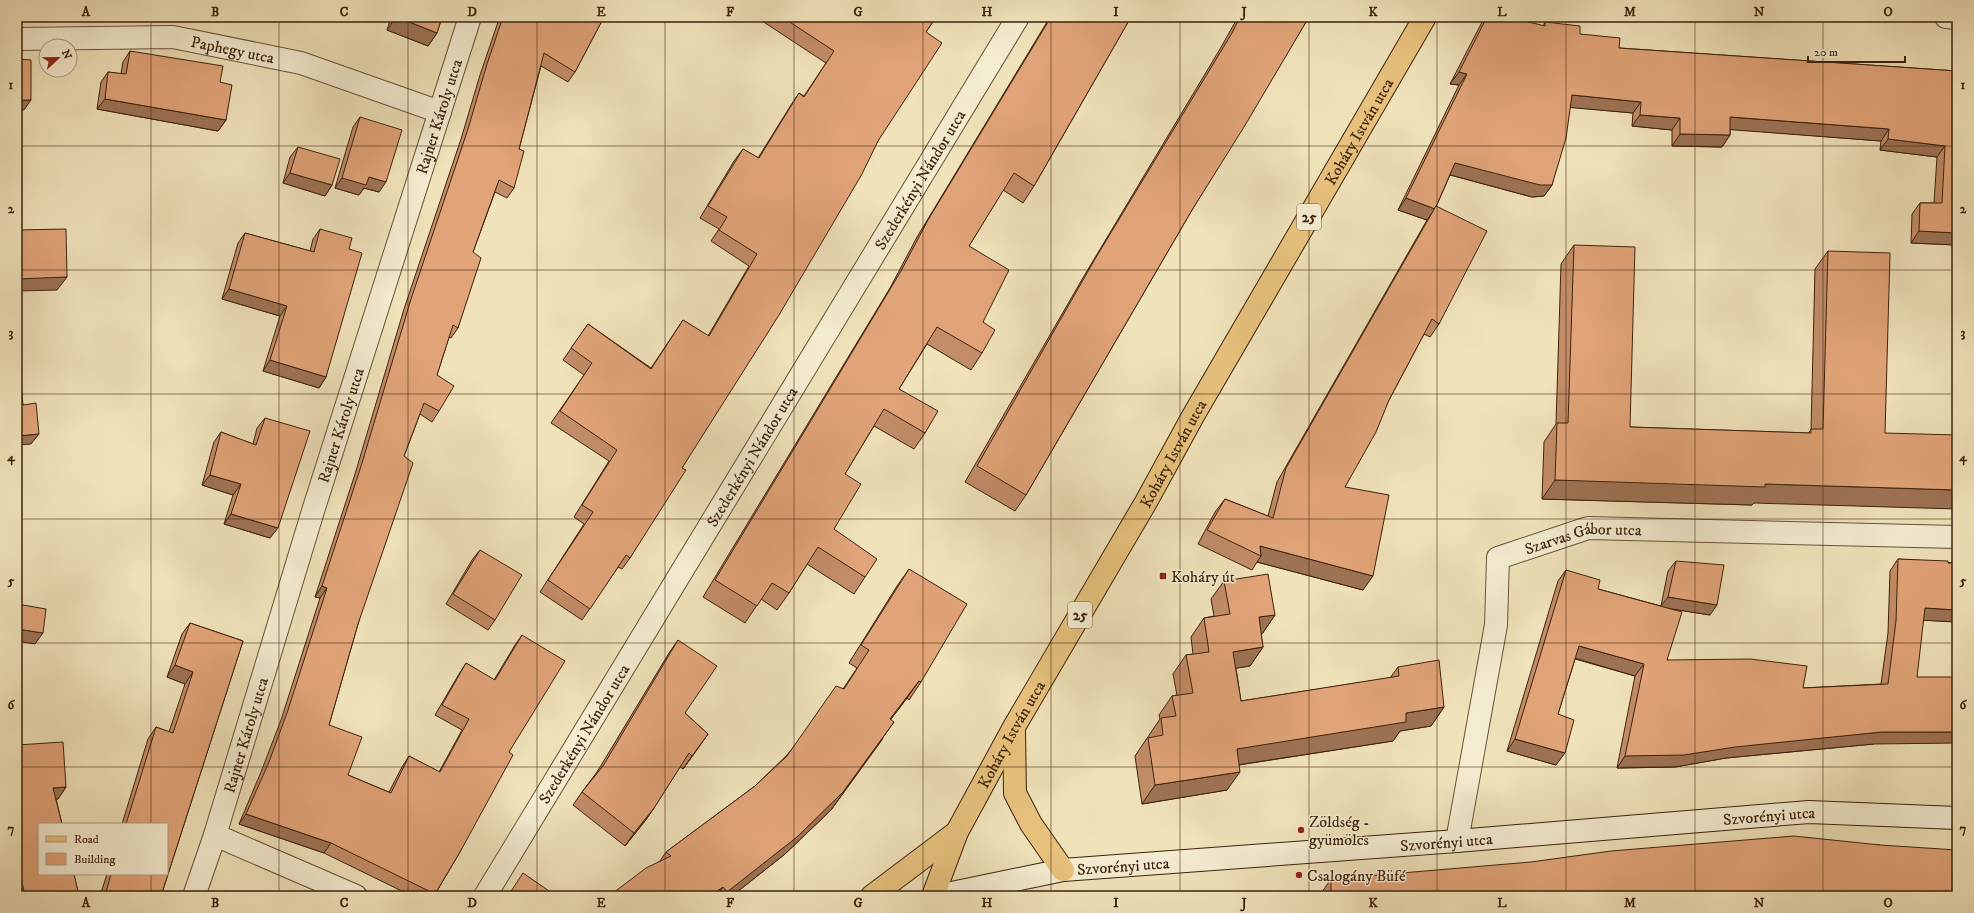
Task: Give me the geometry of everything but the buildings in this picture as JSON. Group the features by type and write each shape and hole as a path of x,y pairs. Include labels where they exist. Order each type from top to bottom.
{"main road":[{"name":"Koháry István utca","path":"932,896 957,832 1014,727 1146,502 1197,409 1425,17"},
{"path":"1014,727 1014,793 1031,824 1063,870"},
{"path":"872,896 957,832"}],"street":[{"name":"Rajner Károly utca","path":"194,896 215,835 313,511 470,17"},
{"name":"Szederkényi Nándor utca","path":"484,896 1018,17"},
{"path":"1946,17 1957,18"},
{"name":"Paphegy utca","path":"17,39 173,37 301,63 440,112"},
{"name":"Szarvas Gábor utca","path":"1457,841 1496,625 1498,558 1588,528 1957,537"},
{"name":"Szvorényi utca","path":"937,896 1063,870 1457,841 1810,812 1957,818"},
{"path":"215,835 356,896"}],"place":[{"name":"Koháry út","path":"1163,576"},
{"name":"Zöldség - gyümölcs","path":"1301,830"},
{"name":"Csalogány Büfé","path":"1299,875"}]}
